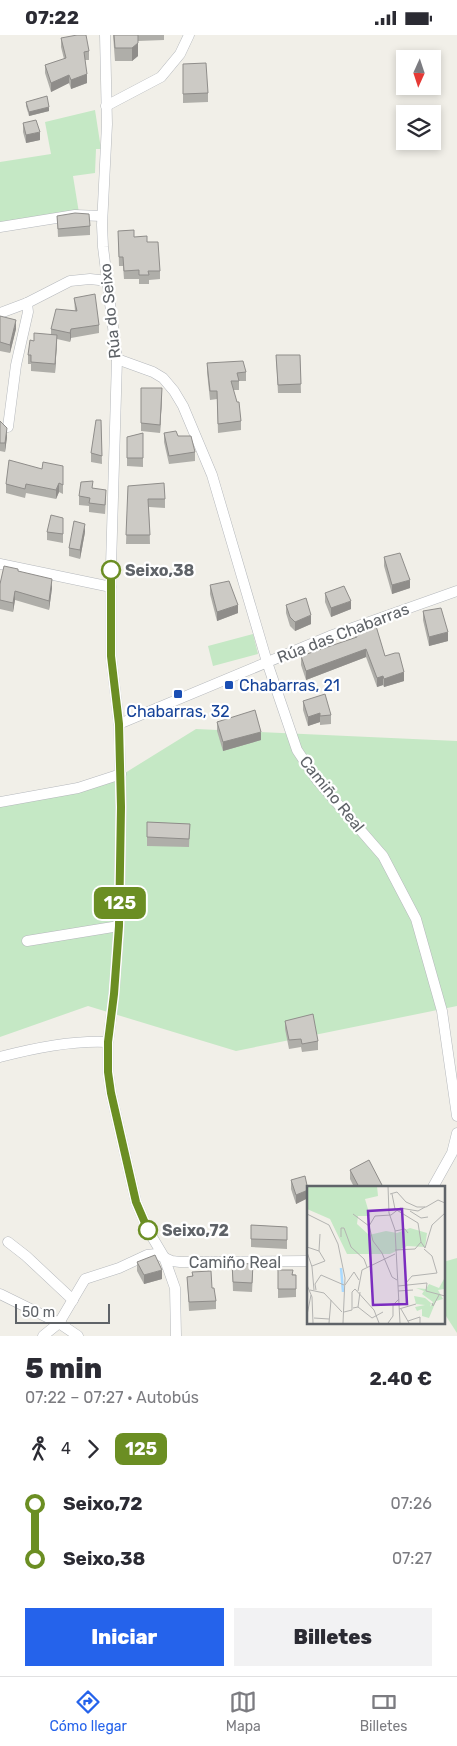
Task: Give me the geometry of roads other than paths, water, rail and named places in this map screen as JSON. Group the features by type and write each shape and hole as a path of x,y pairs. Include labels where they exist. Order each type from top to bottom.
{"street":[{"name":"Rúa do Seixo","path":"106,35 107,124 102,216 103,247 116,359 111,656 119,724 121,774 119,926 108,1042 111,1093 136,1202 148,1230 164,1257 175,1288 176,1336"},
{"path":"106,106 161,77 180,54 189,35"},
{"path":"0,227 75,215 102,216"},
{"path":"0,313 28,303 70,281 90,279 108,281"},
{"path":"8,427 16,365 28,312 28,303"},
{"name":"Camiño Real","path":"116,359 153,372 163,378 174,391 212,475 267,662 297,750 317,780 383,856 416,919 442,1011 457,1116"},
{"path":"0,564 111,587"},
{"name":"Rúa das Chabarras","path":"119,724 330,636 457,591"},
{"path":"0,803 78,788 121,774"},
{"path":"27,941 119,926"},
{"path":"0,1057 36,1049 78,1043 108,1042"},
{"path":"434,1186 452,1153 457,1133"},
{"path":"8,1242 26,1255 73,1300"},
{"name":"Camiño Real","path":"43,1336 59,1323 85,1279 119,1268 147,1255 156,1254 172,1261 307,1261"},
{"path":"0,1294 59,1323 78,1336"}],"place":[{"name":"Seixo,38","path":"111,570"},
{"name":"Chabarras, 21","path":"229,685"},
{"name":"Chabarras, 32","path":"178,694"},
{"name":"Seixo,72","path":"148,1230"}]}
